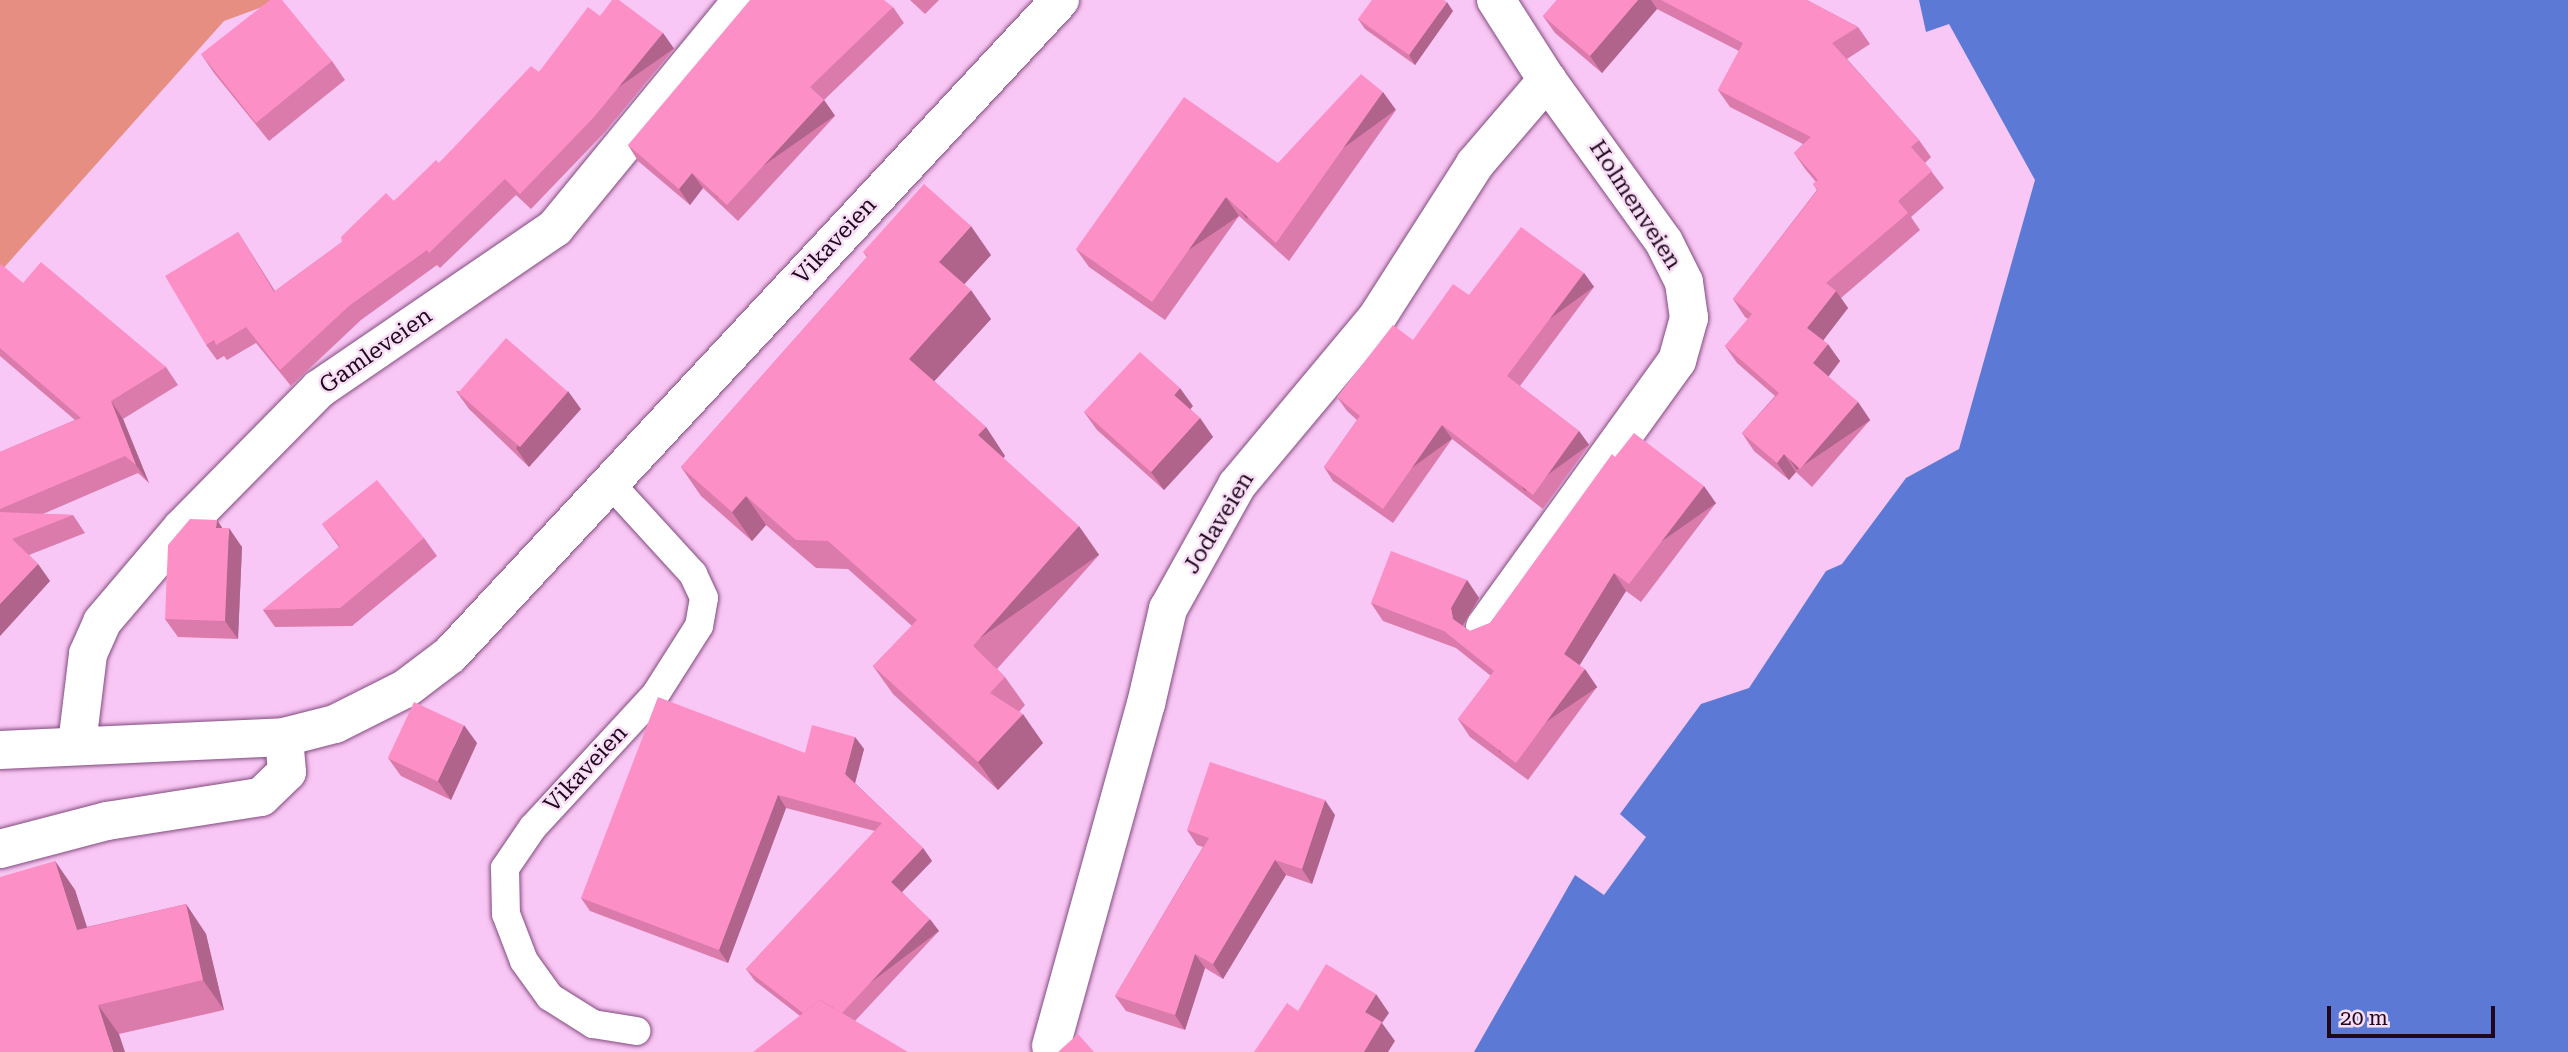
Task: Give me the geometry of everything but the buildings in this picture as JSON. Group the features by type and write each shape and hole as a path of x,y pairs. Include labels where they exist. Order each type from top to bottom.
{"street":[{"name":"Gamleveien","path":"77,744 88,654 102,622 183,528 319,389 555,229 742,0"},
{"name":"Vikaveien","path":"0,750 77,744 174,744 284,737 335,724 405,689 450,655 1060,0"},
{"name":"Holmenveien","path":"1485,627 1677,361 1689,318 1684,282 1664,242 1547,80 1496,0"},
{"name":"Jodaveien","path":"1051,1046 1146,704 1168,609 1237,485 1377,319 1475,164 1547,80"},
{"path":"0,849 107,821 261,797 287,772 284,737"}],"lane":[{"name":"Vikaveien","path":"609,482 693,574 704,598 699,626 655,695 533,827 505,869 506,915 524,961 550,997 593,1024 636,1031"}],"shaded area":[{"path":"0,0 281,0 224,21 0,272"}],"water":[{"path":"1919,0 2568,0 2568,1052 1474,1052 1575,875 1604,895 1646,837 1620,814 1701,704 1749,688 1826,571 1842,564 1906,478 1959,449 2035,180 1949,24 1926,32"}]}
